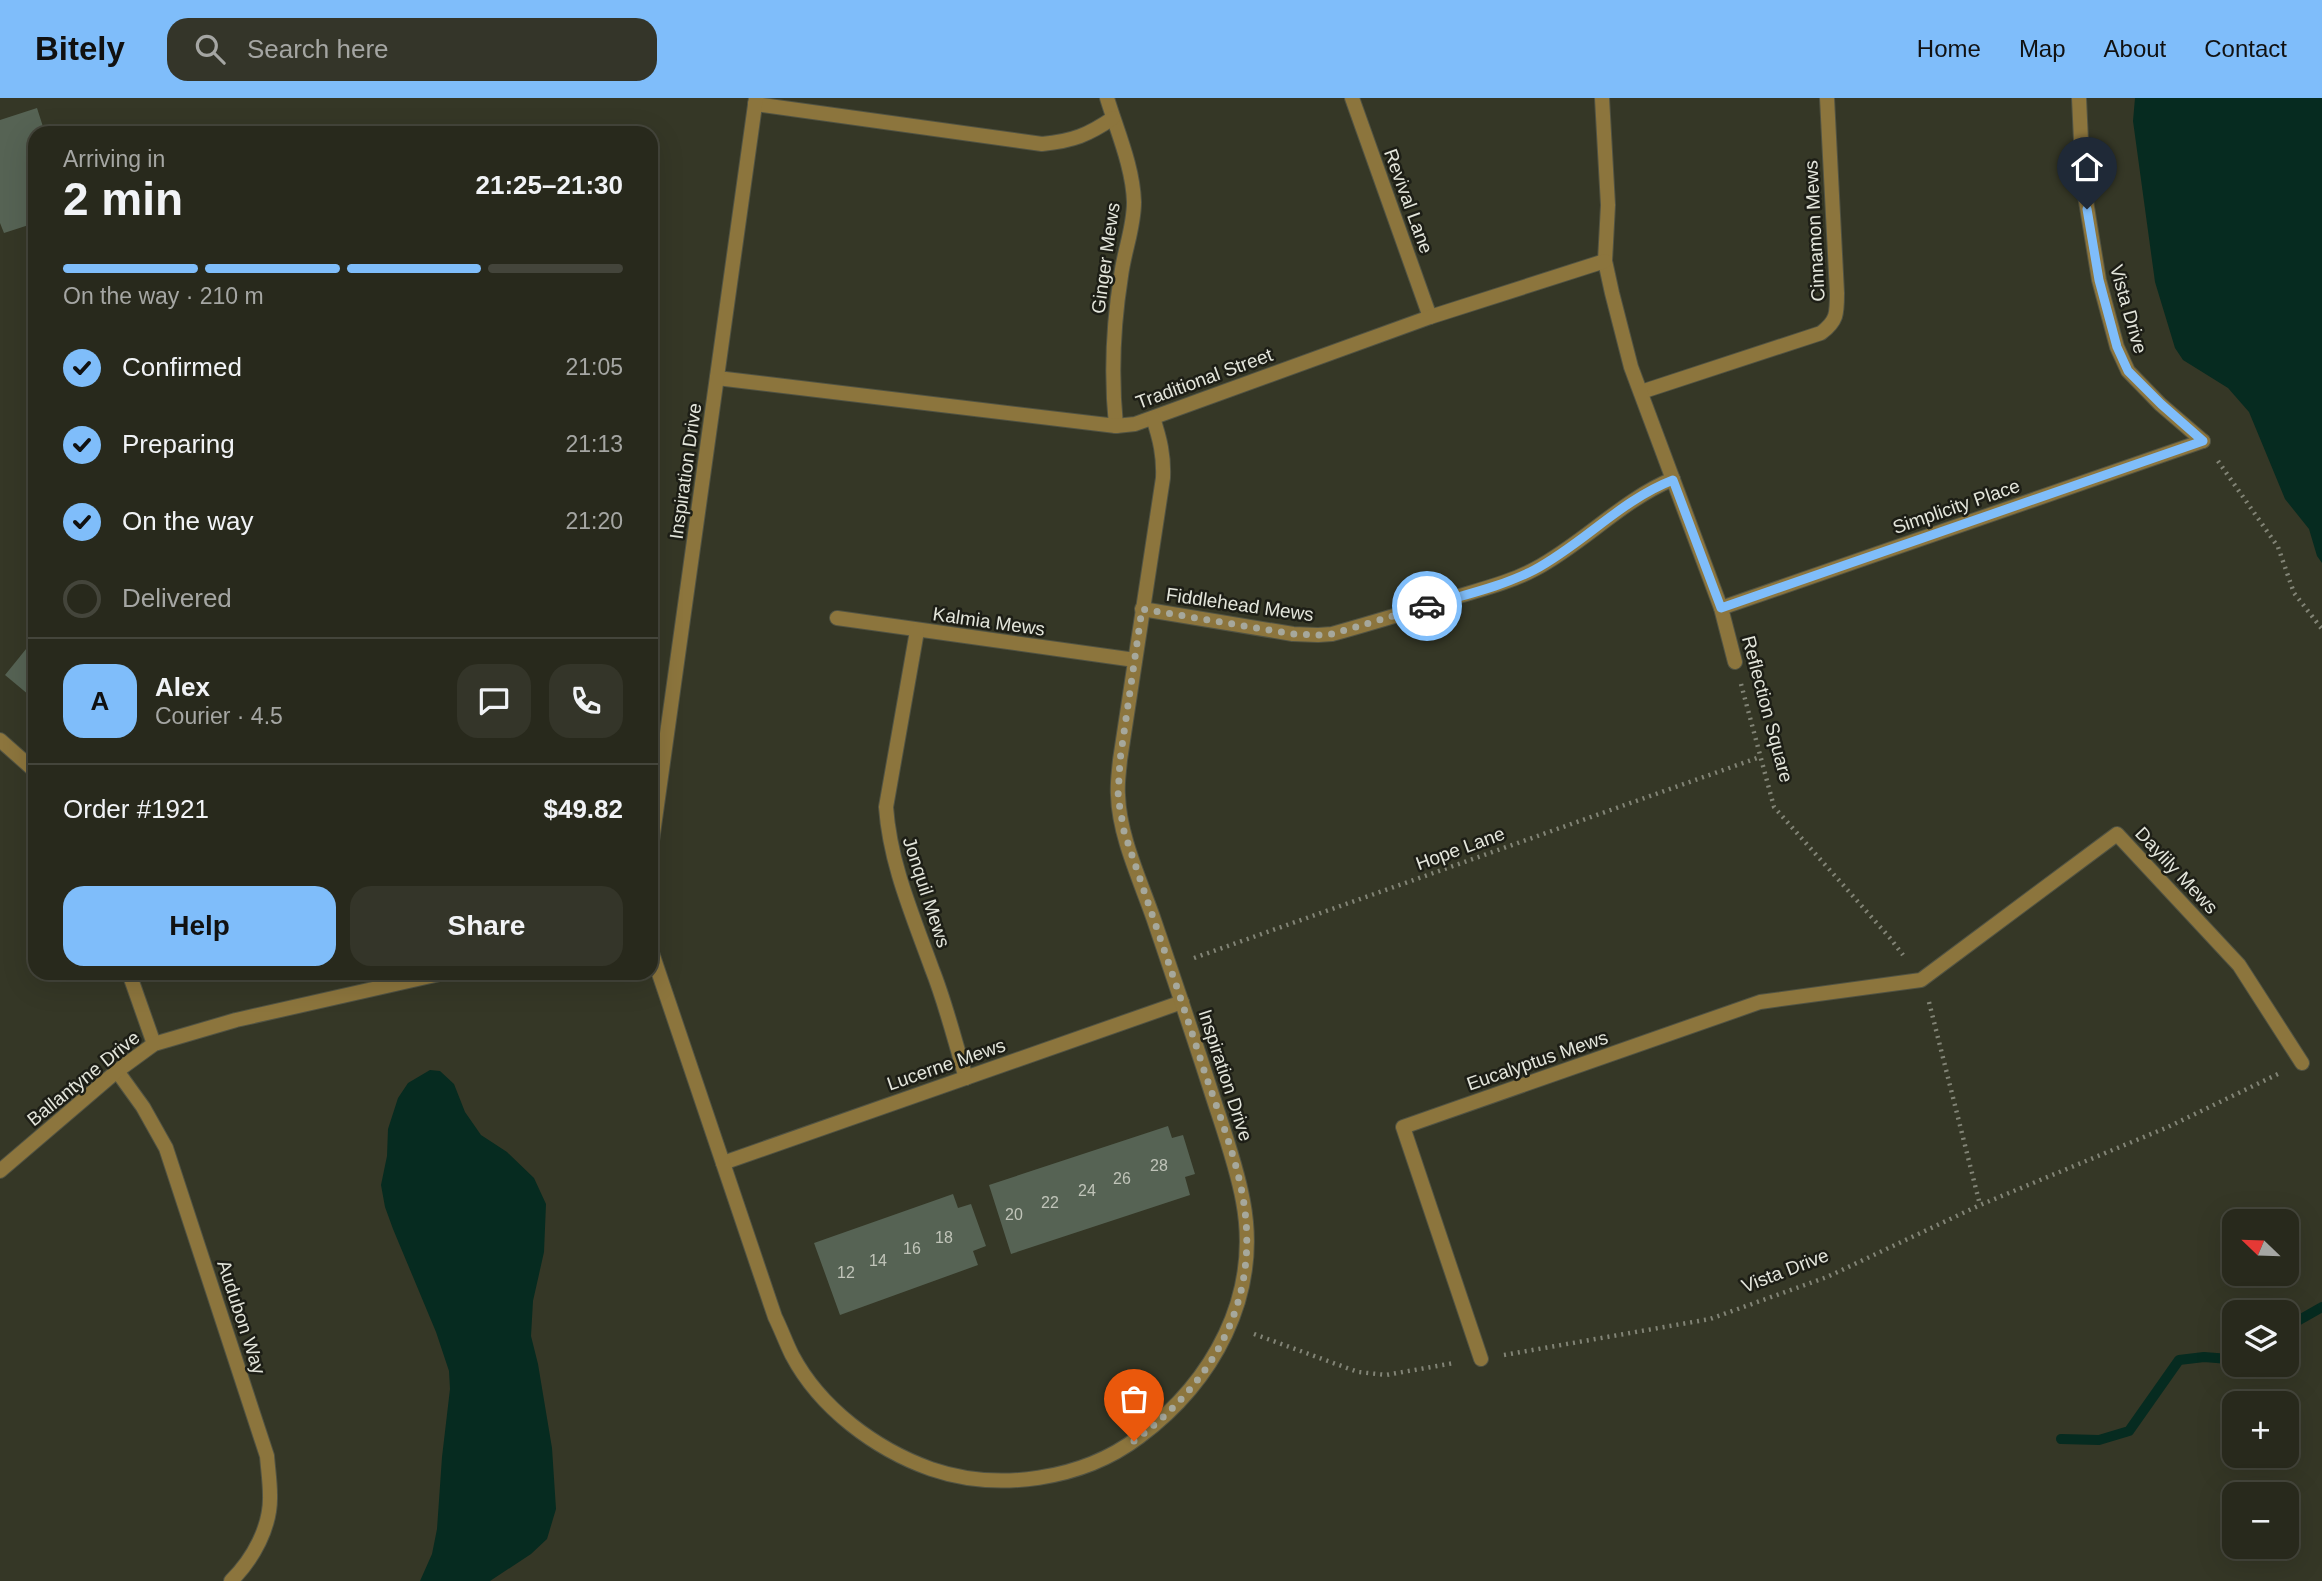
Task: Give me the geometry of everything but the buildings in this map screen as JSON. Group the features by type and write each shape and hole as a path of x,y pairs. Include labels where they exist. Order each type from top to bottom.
{"street":[{"name":"Ginger Mews","path":"1107,98 1131,176 1134,203 1115,312 1112,388 1116,426"},
{"name":"Revival Lane","path":"1352,98 1430,317"},
{"name":"Reflection Square","path":"1602,98 1608,205 1605,261 1631,367 1721,608 1735,662"},
{"name":"Cinnamon Mews","path":"1640,392 1821,333 1832,325 1837,312 1837,293 1827,98"},
{"name":"Vista Drive","path":"2079,98 2083,183 2099,280 2117,347 2128,371 2203,441"},
{"path":"755,101 1042,144 1066,142 1087,135 1113,118"},
{"name":"Inspiration Drive","path":"658,798 755,101"},
{"name":"Traditional Street","path":"717,378 1116,426 1135,424 1430,317 1605,261"},
{"name":"Inspiration Drive","path":"658,971 775,1317 793,1357 807,1377 824,1399 856,1428 897,1455 941,1472 1000,1480 1019,1479 1071,1470 1117,1451 1150,1429 1186,1395 1217,1353 1230,1325 1241,1288 1247,1236 1237,1170 1124,831 1118,797 1120,760 1163,478 1164,457 1153,418"},
{"name":"Simplicity Place","path":"1721,608 2203,441"},
{"name":"Fiddlehead Mews","path":"1142,609 1293,634 1332,634 1485,588 1534,570 1562,553 1635,499 1673,480"},
{"name":"Kalmia Mews","path":"837,618 1135,660"},
{"name":"Jonquil Mews","path":"917,631 886,807 888,834 903,892 933,972 966,1078"},
{"path":"0,740 28,765"},
{"name":"Daylily Mews","path":"1921,981 2116,834 2239,965 2302,1063"},
{"path":"131,980 154,1044"},
{"name":"Ballantyne Drive","path":"0,1171 117,1071 154,1044 236,1020 413,980"},
{"name":"Eucalyptus Mews","path":"1481,1359 1403,1127 1760,1002 1921,981"},
{"name":"Lucerne Mews","path":"723,1163 1182,1002"},
{"name":"Audubon Way","path":"117,1071 143,1107 166,1148 267,1456 271,1497 263,1534 243,1569 232,1581"}],"path":[{"path":"2203,441 2278,547 2294,593 2322,629"},
{"name":"Reflection Square","path":"1735,662 1774,807 1890,938 1921,981 1934,1018 1980,1205"},
{"name":"Hope Lane","path":"1170,966 1760,757"},
{"name":"Vista Drive","path":"1230,1325 1357,1372 1386,1375 1710,1319 1827,1277 1980,1205 2168,1127 2302,1063"}],"shaded area":[{"path":"2135,98 2322,98 2322,563 2317,556 2309,529 2285,499 2249,412 2228,388 2183,360 2175,348 2155,282 2133,121"},
{"path":"430,1070 440,1071 454,1084 465,1112 481,1135 507,1152 534,1178 546,1204 544,1252 533,1301 531,1336 552,1448 556,1509 547,1539 531,1554 490,1581 420,1581 432,1554 437,1529 450,1389 449,1371 436,1332 393,1229 381,1185 387,1156 388,1129 398,1098 408,1083"}],"waterway":[{"path":"2299,1320 2322,1307"},
{"path":"2061,1439 2099,1440 2129,1431 2179,1360 2222,1358"}],"way so far":[{"path":"1134,1441 1186,1395 1217,1353 1230,1325 1241,1288 1247,1236 1237,1170 1124,831 1120,812 1120,760 1142,609 1293,634 1318,635 1344,631 1427,606"}],"route":[{"path":"1427,606 1534,570 1562,553 1635,499 1673,480 1721,608 2203,441 2128,371 2117,347 2099,280 2087,209"}]}
